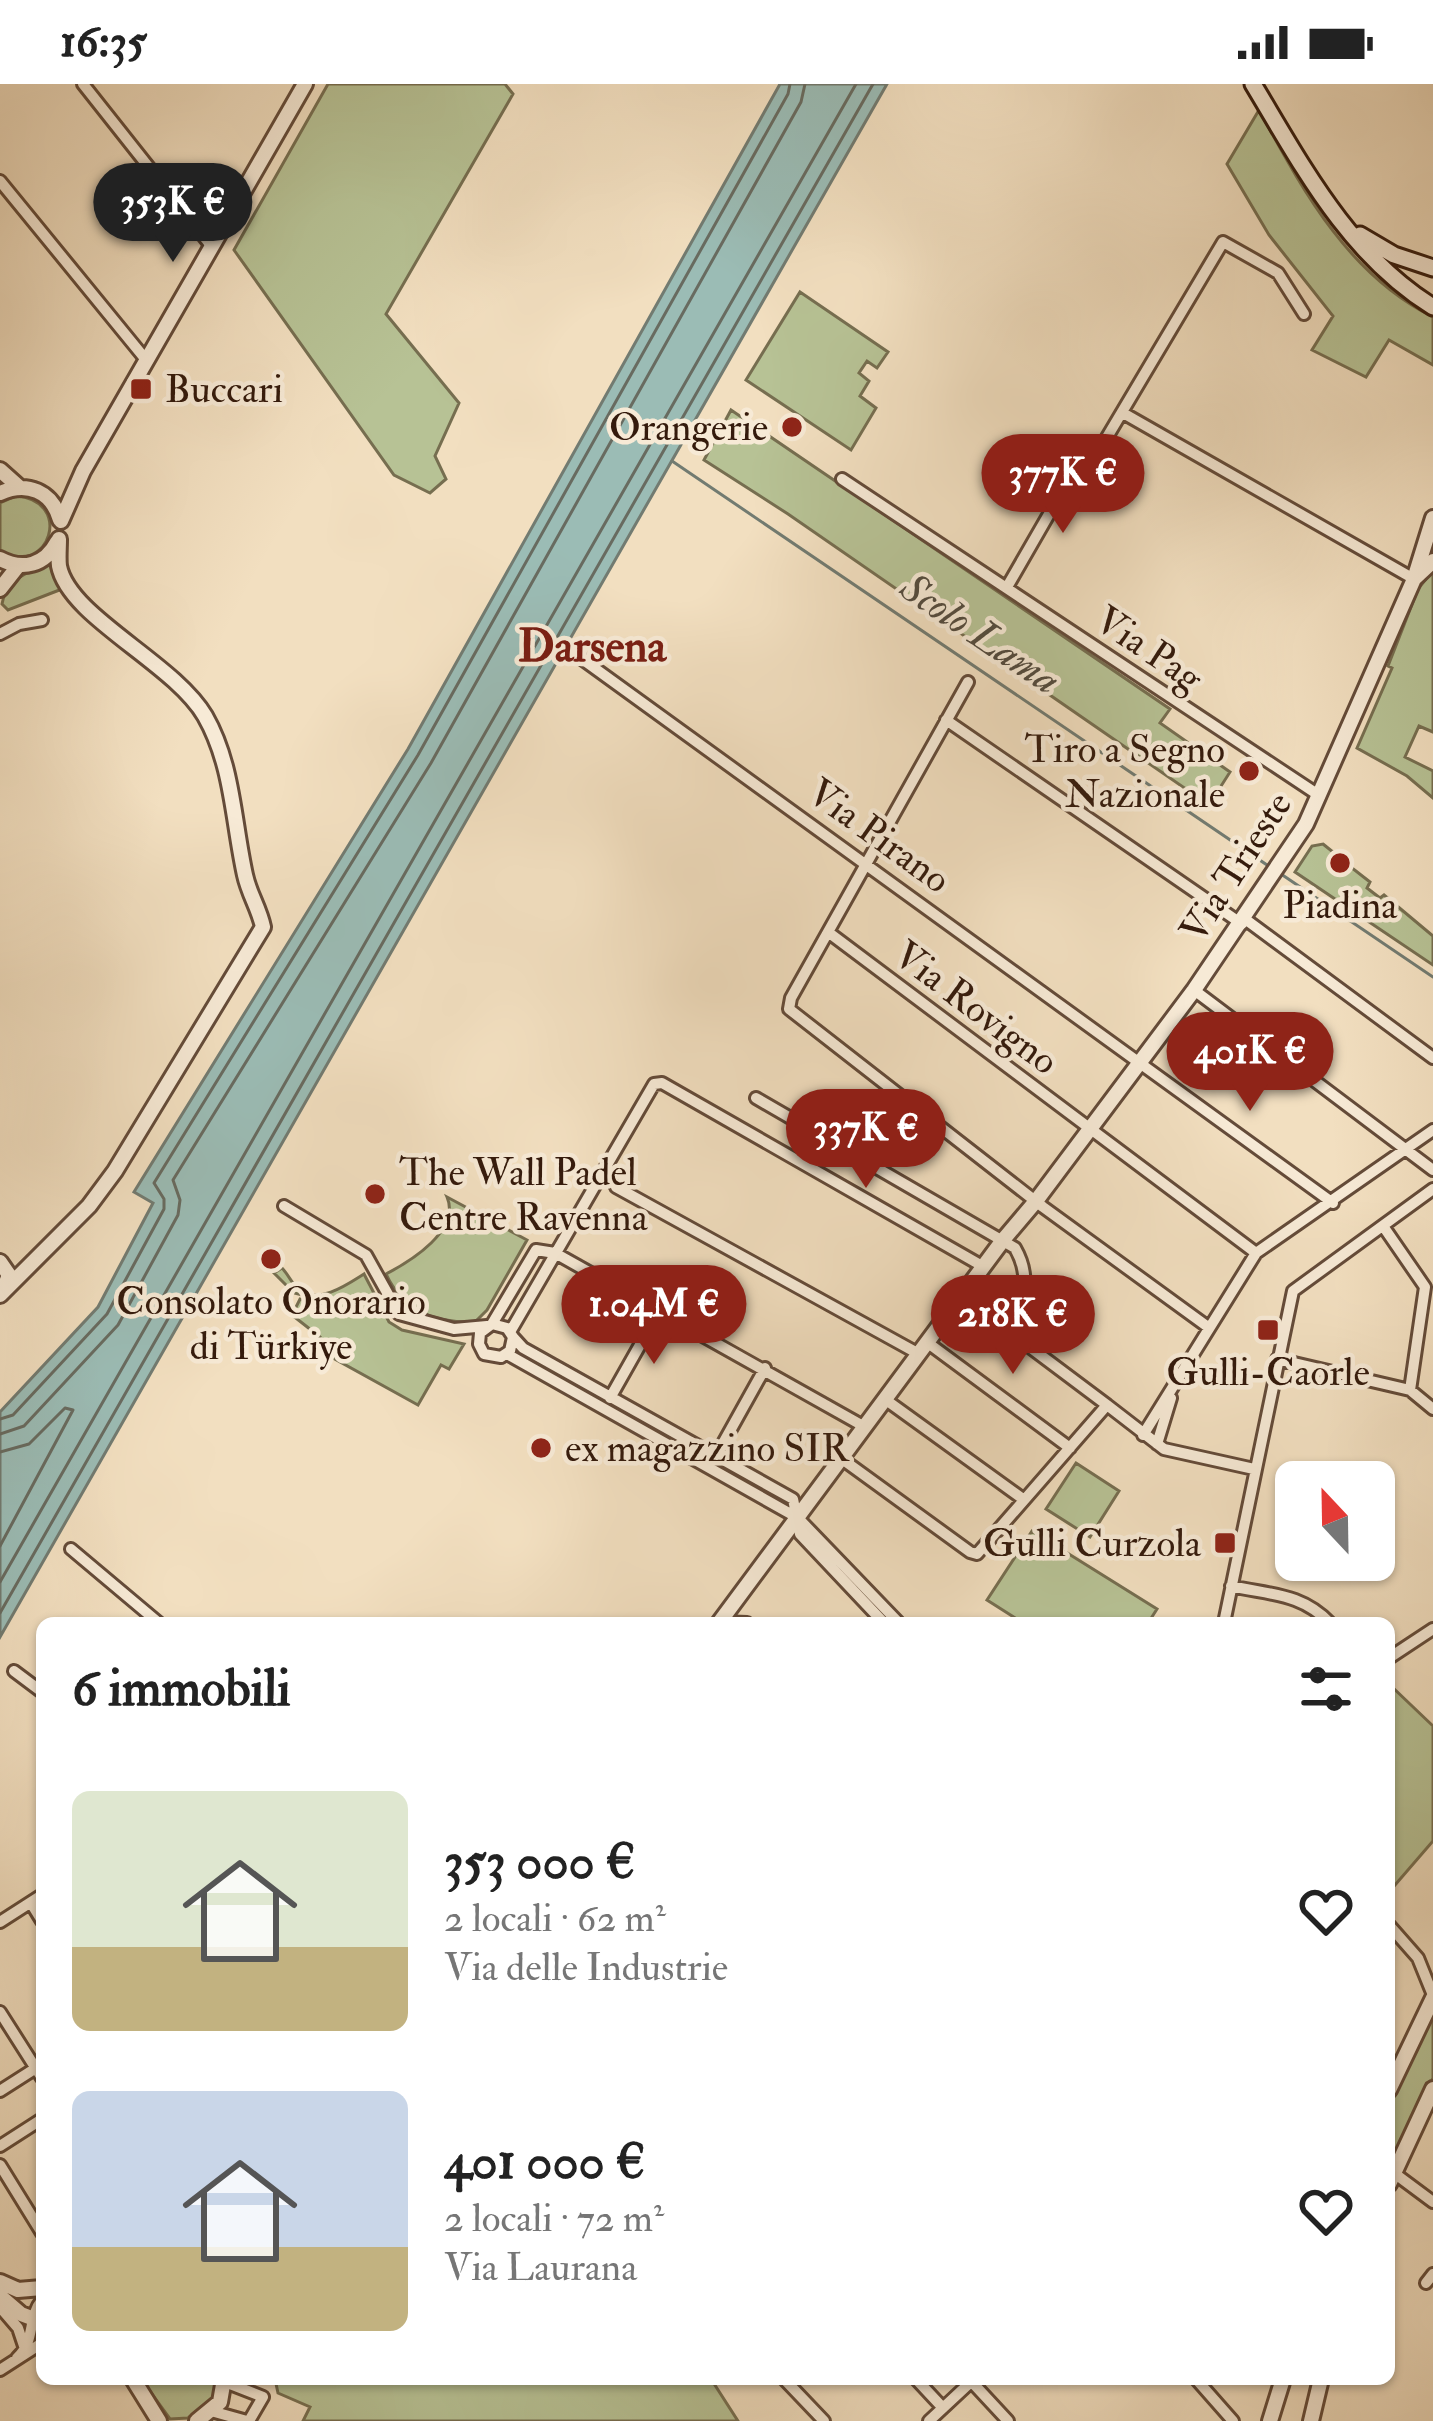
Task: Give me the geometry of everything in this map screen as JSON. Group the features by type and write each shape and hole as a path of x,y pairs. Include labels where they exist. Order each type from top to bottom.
{"main road":[{"path":"1253,84 1333,212 1394,280 1433,307"},
{"path":"1333,212 1378,248 1433,268"}],"street":[{"path":"83,84 212,247"},
{"path":"0,1295 89,1206 116,1171 262,927 260,908 245,879 227,771 215,736 198,705 172,675 68,589 59,565 59,539 61,521 83,471 305,84"},
{"path":"0,181 147,361"},
{"path":"1100,449 1222,242 1278,273 1304,314"},
{"path":"1123,413 1414,579"},
{"path":"1007,587 1079,462"},
{"path":"0,470 20,487 39,491 67,484 83,471"},
{"name":"Via Pag","path":"842,479 1320,796"},
{"path":"0,494 20,487"},
{"path":"39,491 57,509 61,521"},
{"name":"Via Trieste","path":"724,1617 1269,884 1320,796 1414,579 1433,518"},
{"path":"0,560 18,566 43,560 59,539"},
{"name":"Via Trieste","path":"1414,579 1433,561"},
{"path":"0,590 18,566"},
{"path":"0,634 42,620"},
{"path":"99,628 118,634"},
{"name":"Via Pirano","path":"583,659 1333,1203"},
{"path":"968,682 789,1009 1036,1201 1208,1327"},
{"path":"946,719 1243,921 1433,1058"},
{"name":"Via Rovigno","path":"828,932 1256,1253"},
{"path":"1194,990 1433,1170"},
{"path":"506,1354 511,1335 555,1253 654,1084 662,1083 984,1267"},
{"path":"756,1098 1016,1248 1027,1284 1021,1302 999,1324 979,1330 958,1326 947,1318"},
{"path":"1143,1435 1256,1253 1433,1130"},
{"path":"1225,1617 1293,1291 1433,1189 1428,1171 1407,1151"},
{"path":"616,1187 924,1349 1070,1448"},
{"path":"284,1206 366,1255 399,1314 454,1329 490,1357 506,1354 799,1517 892,1617"},
{"path":"1383,1226 1425,1287 1410,1390"},
{"path":"478,1344 536,1250 555,1253 865,1427"},
{"path":"0,1262 9,1275 0,1295"},
{"path":"610,1398 658,1312"},
{"path":"999,1324 1164,1449 1254,1469"},
{"path":"454,1329 502,1325 523,1348 793,1499 800,1534 878,1617"},
{"path":"1277,1359 1410,1390 1433,1409"},
{"path":"716,1456 765,1368"},
{"path":"1156,1444 1175,1384"},
{"path":"886,1400 1023,1499"},
{"path":"842,1459 977,1554 1104,1403"},
{"path":"71,1549 152,1617"},
{"path":"1231,1586 1298,1599 1312,1604 1324,1617"},
{"path":"1395,1654 1433,1629"},
{"path":"14,1671 36,1688"},
{"path":"0,1922 36,1899"},
{"path":"1395,1931 1414,1951 1433,1996 1395,2077"},
{"path":"1414,1951 1433,1956"},
{"path":"0,2012 36,2068"},
{"path":"0,2091 36,2074"},
{"path":"1395,2172 1433,2090"},
{"path":"0,2146 36,2123"},
{"path":"0,2165 36,2223"},
{"path":"1395,2181 1433,2202"},
{"path":"0,2282 18,2290 36,2288"},
{"path":"0,2296 36,2320"},
{"path":"0,2307 18,2328 21,2354"},
{"path":"21,2354 36,2324"},
{"path":"0,2370 36,2346"},
{"path":"138,2385 159,2417"},
{"path":"196,2421 224,2395 225,2385"},
{"path":"211,2411 248,2421 262,2397 236,2385"},
{"path":"790,2385 824,2421"},
{"path":"922,2385 944,2408"},
{"path":"929,2421 966,2385"},
{"path":"976,2385 1009,2421"},
{"path":"1201,2385 1229,2416 1244,2421"},
{"path":"1268,2419 1280,2385"},
{"path":"1311,2421 1320,2385"}],"green space":[{"path":"328,84 505,84 513,94 386,314 459,403 435,456 446,479 430,493 394,475 234,250"},
{"path":"1259,110 1311,199 1352,254 1403,299 1433,317 1433,365 1389,340 1366,377 1312,350 1333,316 1269,235 1227,164"},
{"path":"800,292 888,352 877,368 867,361 859,373 869,381 860,396 876,408 851,450 746,380"},
{"path":"731,410 1170,709 1160,723 1230,772 1209,805 704,460"},
{"path":"16,496 34,501 45,510 50,523 42,547 32,555 17,557 0,551 0,503"},
{"path":"53,558 62,589 8,610 2,604 9,586"},
{"path":"1433,570 1433,732 1419,726 1405,757 1433,771 1433,798 1407,776 1357,748 1392,668 1388,666 1418,589"},
{"path":"1323,844 1338,856 1331,866 1340,872 1347,864 1370,882 1367,888 1380,898 1384,895 1433,936 1433,965 1295,872 1312,846"},
{"path":"447,1197 527,1240 487,1310 475,1322 422,1312 401,1297 386,1274 420,1253 440,1232 447,1221"},
{"path":"282,1268 300,1291 316,1295 364,1274 389,1322 402,1330 464,1344 449,1369 441,1365 418,1405 315,1348 320,1337 292,1315 300,1299 327,1308 330,1302 294,1293 274,1273"},
{"path":"1076,1463 1119,1491 1090,1537 1046,1509"},
{"path":"1032,1531 1157,1609 1152,1617 1014,1617 987,1600"},
{"path":"1395,1690 1433,1726 1433,1841 1395,1885"},
{"path":"1433,2009 1433,2078 1395,2157 1395,2094"},
{"path":"145,2385 217,2385 216,2396 188,2418 170,2419"},
{"path":"276,2385 715,2385 738,2421 303,2421 310,2407 278,2393"}],"water":[{"path":"780,84 887,84 0,1637 0,1412 98,1307 153,1203 134,1192 408,749"}],"waterway":[{"name":"Scolo Lama","path":"672,461 1273,869"},
{"name":"Scolo Lama","path":"1281,874 1433,977"}],"place":[{"name":"Buccari","path":"141,389"},
{"name":"Orangerie","path":"792,427"},
{"name":"Tiro a Segno Nazionale","path":"1249,771"},
{"name":"Piadina","path":"1340,863"},
{"name":"The Wall Padel Centre Ravenna","path":"375,1194"},
{"name":"Consolato Onorario di Türkiye","path":"271,1259"},
{"name":"Gulli-Caorle","path":"1268,1330"},
{"name":"ex magazzino SIR","path":"541,1448"},
{"name":"Gulli Curzola","path":"1225,1543"}],"district":[{"name":"Darsena","path":"592,647"}]}
